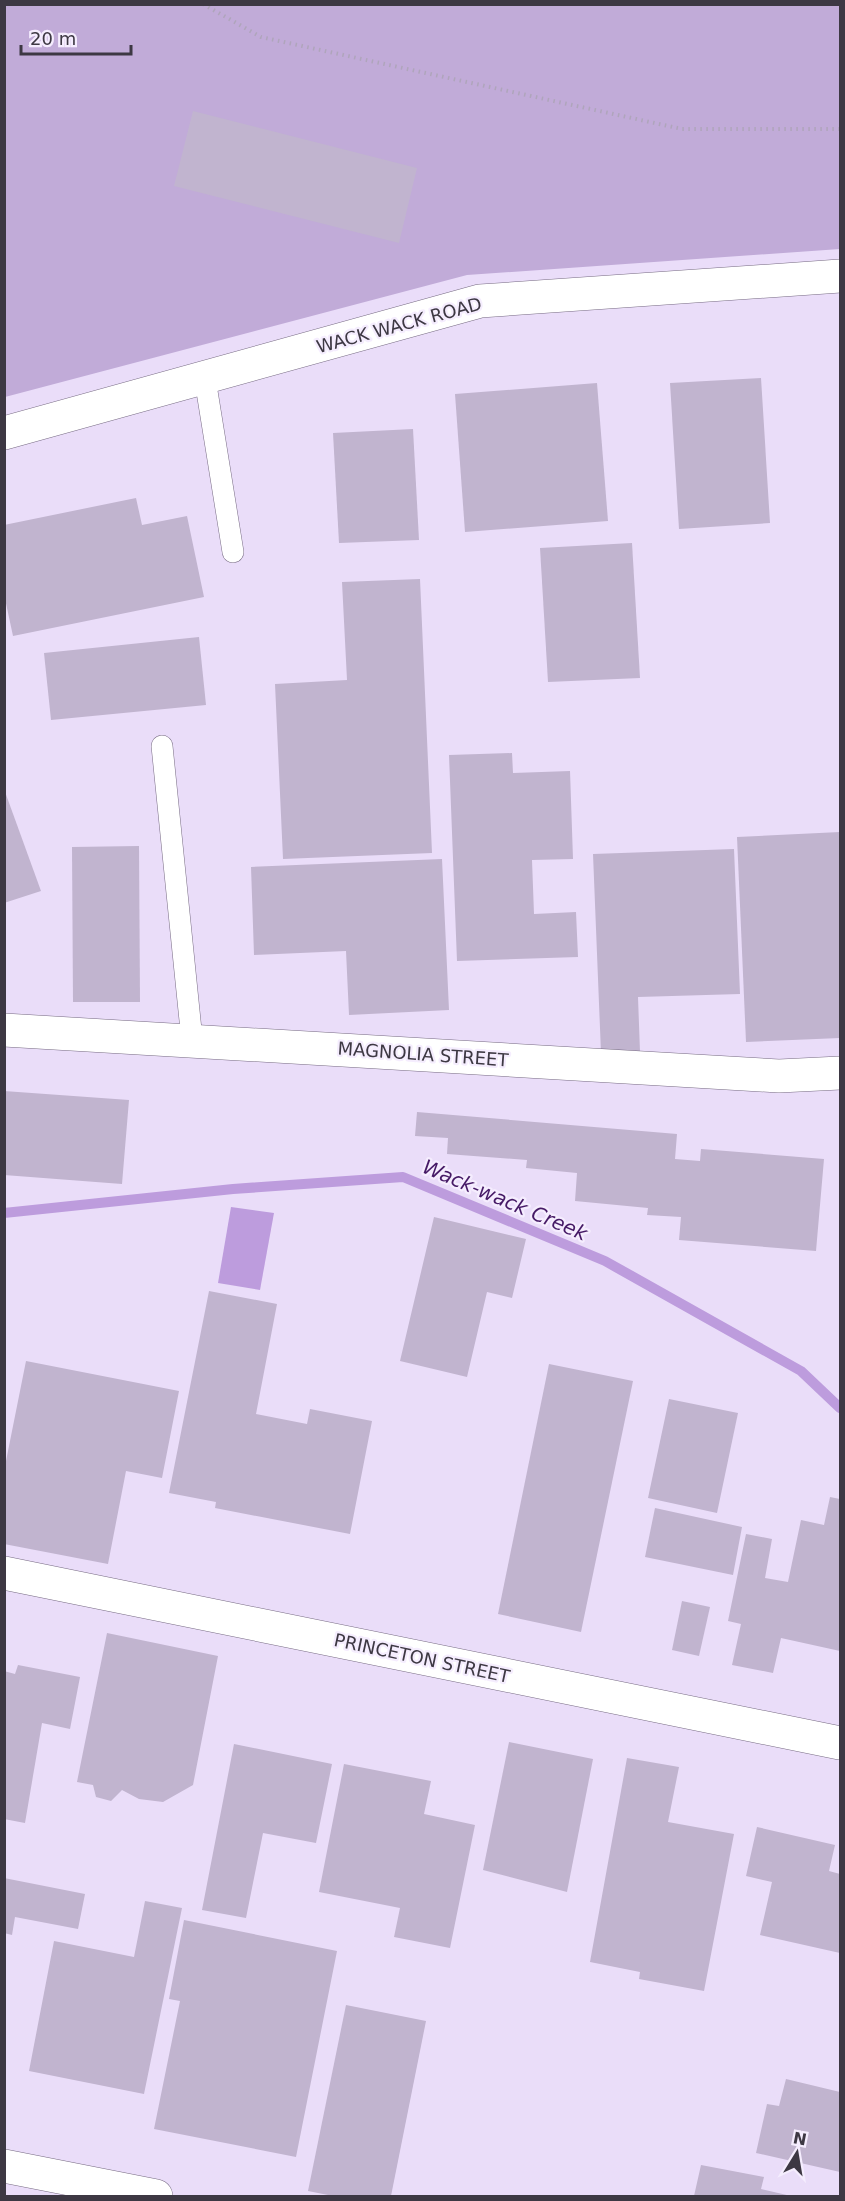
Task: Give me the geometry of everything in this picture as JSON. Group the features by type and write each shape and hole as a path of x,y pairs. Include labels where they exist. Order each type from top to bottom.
{"street":[{"name":"WACK WACK ROAD","path":"4,433 480,301 840,276"},
{"name":"MAGNOLIA STREET","path":"4,1030 779,1076 840,1073"},
{"name":"PRINCETON STREET","path":"4,1573 840,1743"},
{"path":"4,2166 156,2196"}],"lane":[{"path":"205,379 233,552"},
{"path":"162,746 192,1040"}],"path":[{"path":"202,4 261,37 682,129 840,129"}],"shaded area":[{"path":"5,5 840,5 840,249 467,275 5,397"},
{"path":"231,1207 274,1213 260,1290 218,1283"}],"building":[{"path":"193,111 417,168 399,243 174,186"},
{"path":"761,378 770,523 679,529 670,383"},
{"path":"597,383 608,521 465,532 455,394"},
{"path":"413,429 419,540 339,543 333,433"},
{"path":"136,498 142,525 187,516 204,597 13,636 4,594 4,525"},
{"path":"632,543 640,678 548,682 540,548"},
{"path":"420,579 432,853 283,859 275,684 347,680 342,582"},
{"path":"199,637 206,705 51,720 44,653"},
{"path":"512,753 513,773 570,771 573,859 532,860 534,914 576,912 578,957 457,961 449,755"},
{"path":"4,789 41,891 4,903"},
{"path":"840,832 840,1038 746,1042 737,837"},
{"path":"139,846 140,1002 73,1002 72,847"},
{"path":"734,849 740,994 638,997 640,1052 601,1053 593,854"},
{"path":"442,859 449,1010 349,1015 346,951 254,955 251,867"},
{"path":"4,1091 129,1100 122,1184 4,1175"},
{"path":"417,1112 677,1134 675,1159 700,1161 701,1149 824,1159 816,1251 679,1240 681,1217 647,1215 648,1208 575,1201 577,1173 526,1168 527,1160 447,1154 448,1138 415,1136"},
{"path":"434,1217 526,1239 512,1298 487,1292 467,1377 400,1361"},
{"path":"209,1291 277,1304 256,1414 307,1424 310,1409 372,1421 350,1534 215,1508 216,1502 169,1493"},
{"path":"26,1361 179,1391 162,1478 126,1471 108,1564 4,1544 4,1471"},
{"path":"549,1364 633,1381 581,1632 498,1614"},
{"path":"669,1399 738,1413 717,1513 648,1498"},
{"path":"830,1497 840,1499 840,1651 781,1638 773,1673 732,1665 741,1624 728,1621 746,1534 772,1539 765,1578 788,1582 801,1520 824,1525"},
{"path":"655,1508 742,1527 733,1575 645,1557"},
{"path":"682,1601 710,1607 699,1656 672,1650"},
{"path":"107,1633 218,1656 193,1785 163,1802 139,1799 122,1790 111,1801 96,1797 93,1785 77,1782"},
{"path":"18,1665 80,1677 70,1729 42,1723 25,1823 4,1819 4,1671 15,1674"},
{"path":"509,1742 593,1759 567,1892 483,1870"},
{"path":"234,1744 332,1764 316,1843 263,1833 246,1918 202,1910"},
{"path":"627,1758 679,1767 668,1822 734,1834 704,1991 639,1979 640,1972 590,1962"},
{"path":"344,1764 431,1781 424,1814 475,1825 450,1948 394,1937 400,1908 319,1892"},
{"path":"757,1827 835,1845 829,1871 840,1874 840,1953 760,1935 772,1882 746,1876"},
{"path":"4,1878 85,1894 78,1929 15,1917 12,1935 4,1933"},
{"path":"145,1901 182,1908 144,2094 29,2071 54,1941 134,1957"},
{"path":"184,1920 337,1951 296,2157 154,2129 180,2001 169,1999"},
{"path":"346,2005 426,2021 391,2196 333,2196 308,2191"},
{"path":"786,2079 840,2092 840,2172 756,2153 767,2104 779,2106"},
{"path":"701,2165 764,2177 761,2189 791,2196 694,2196"}],"waterway":[{"name":"Wack-wack Creek","path":"4,1213 233,1189 403,1177 605,1261 801,1371 840,1408"}]}
